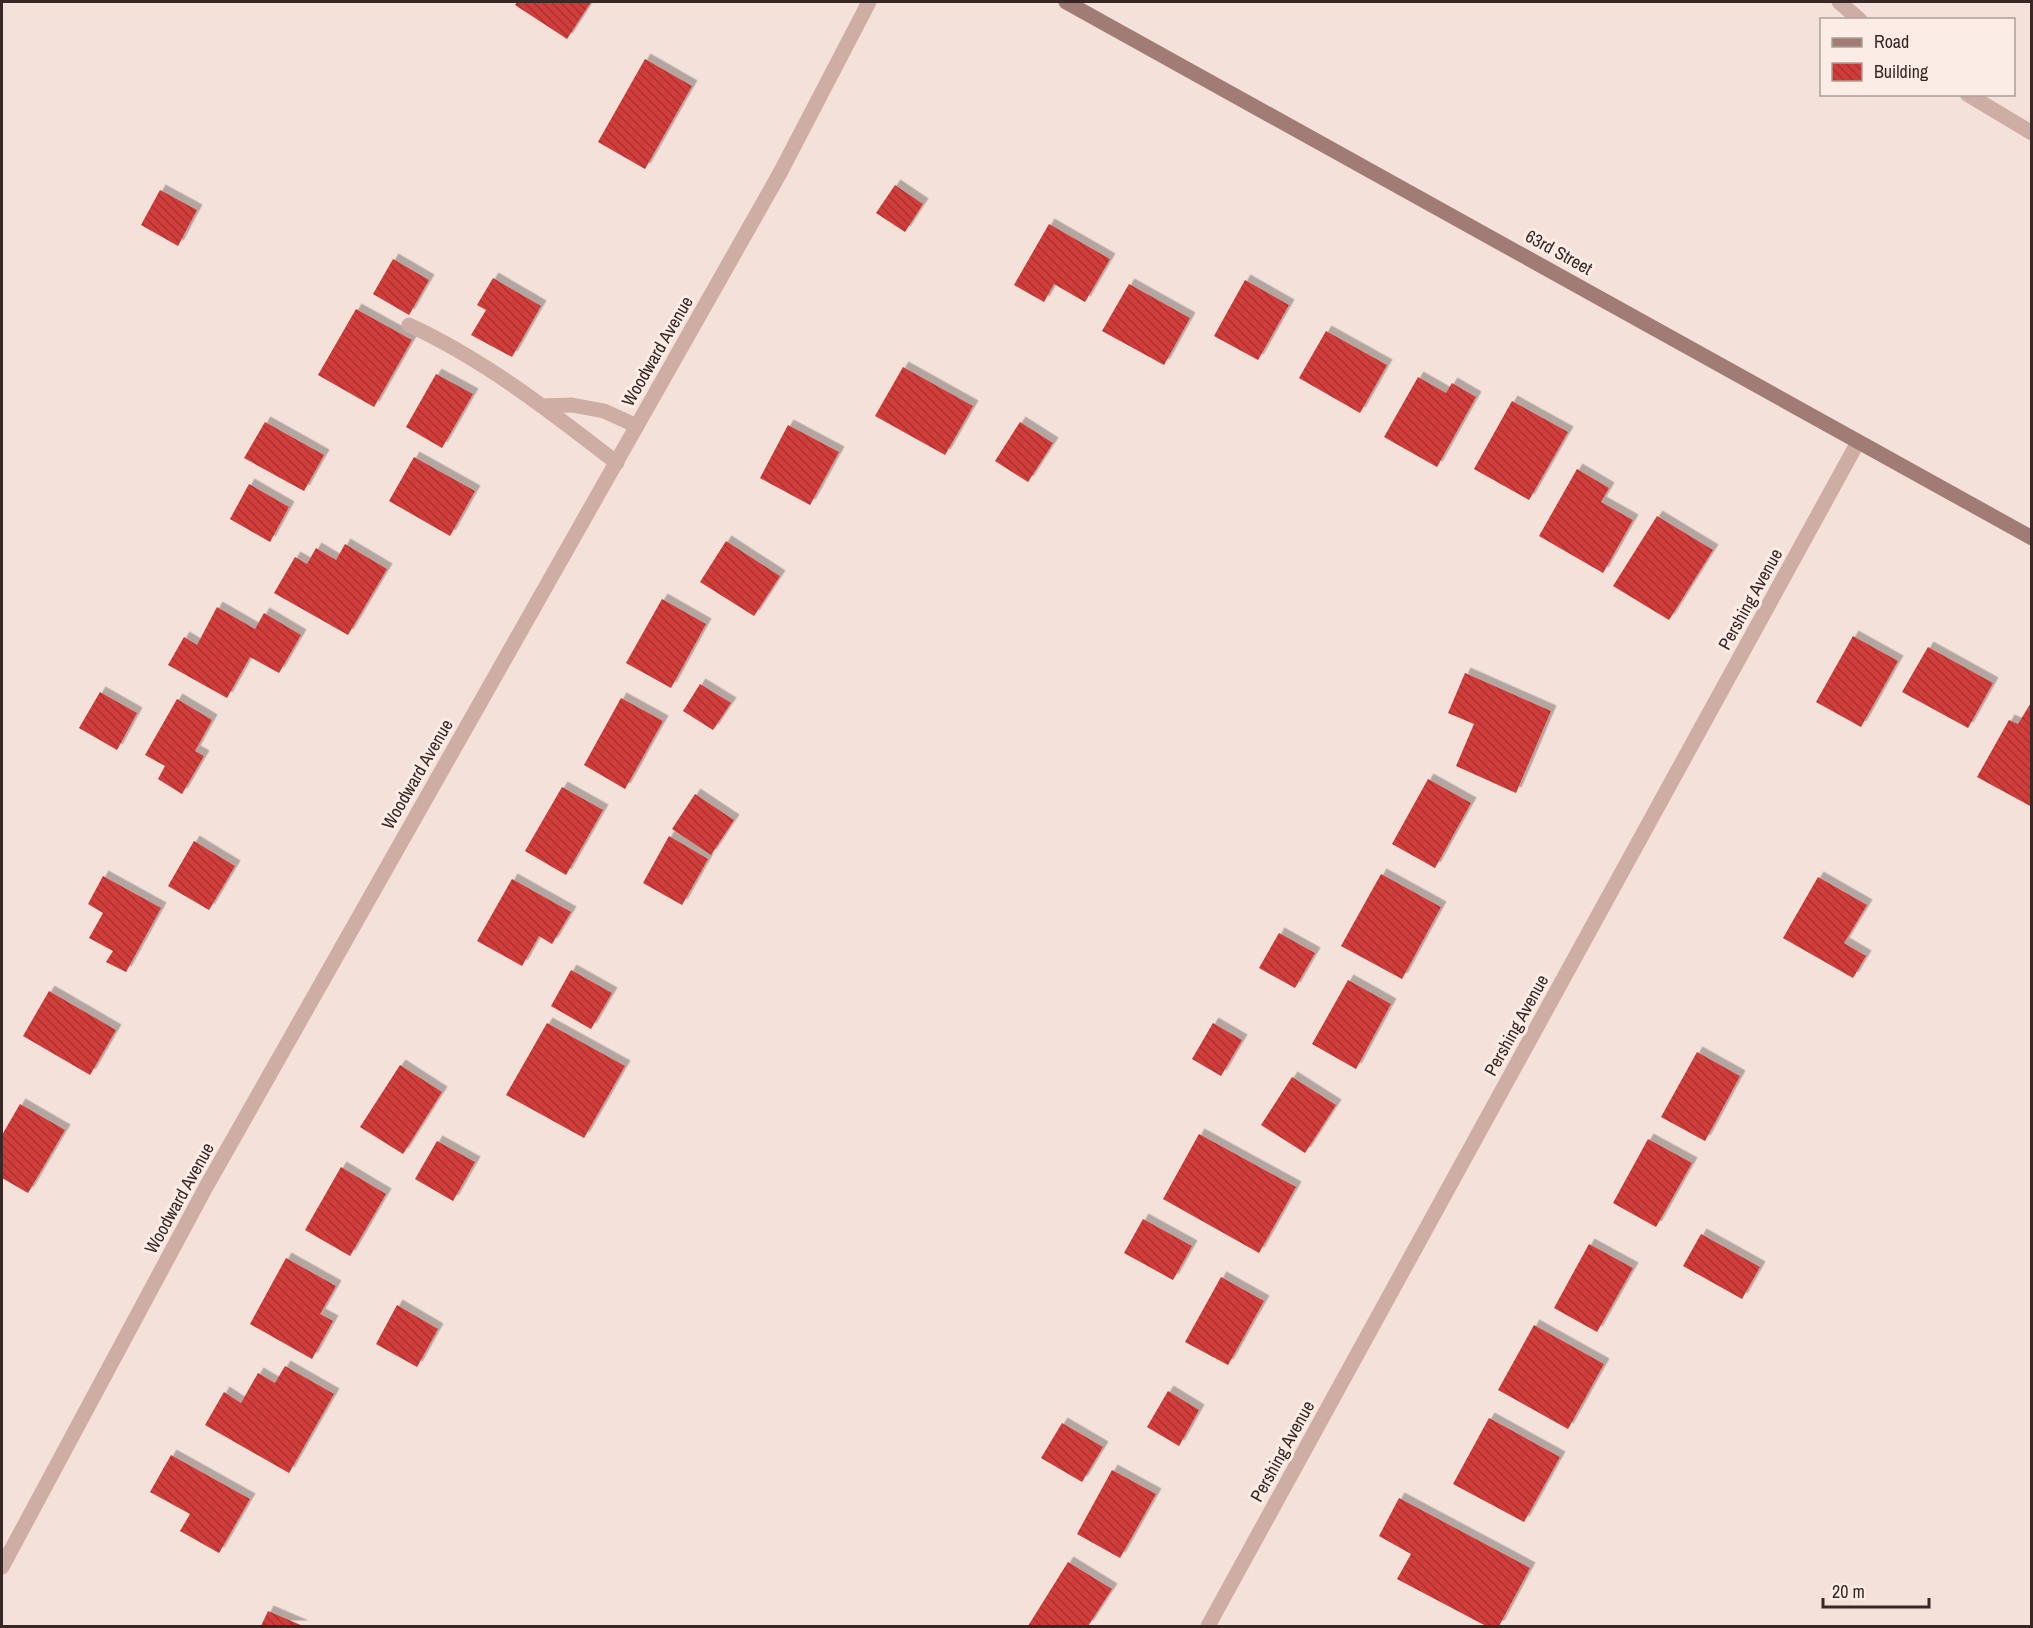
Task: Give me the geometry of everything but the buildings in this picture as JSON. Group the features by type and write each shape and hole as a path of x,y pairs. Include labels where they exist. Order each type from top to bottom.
{"main road":[{"name":"63rd Street","path":"1066,2 2031,538"}],"street":[{"name":"Woodward Avenue","path":"2,1567 206,1187 780,173 869,2"},
{"path":"1839,2 1858,18"},
{"path":"1970,96 2031,133"},
{"path":"409,325 444,341 508,382 616,463"},
{"path":"542,406 572,405 604,411 637,426"},
{"name":"Pershing Avenue","path":"1208,1626 1858,442"}]}
